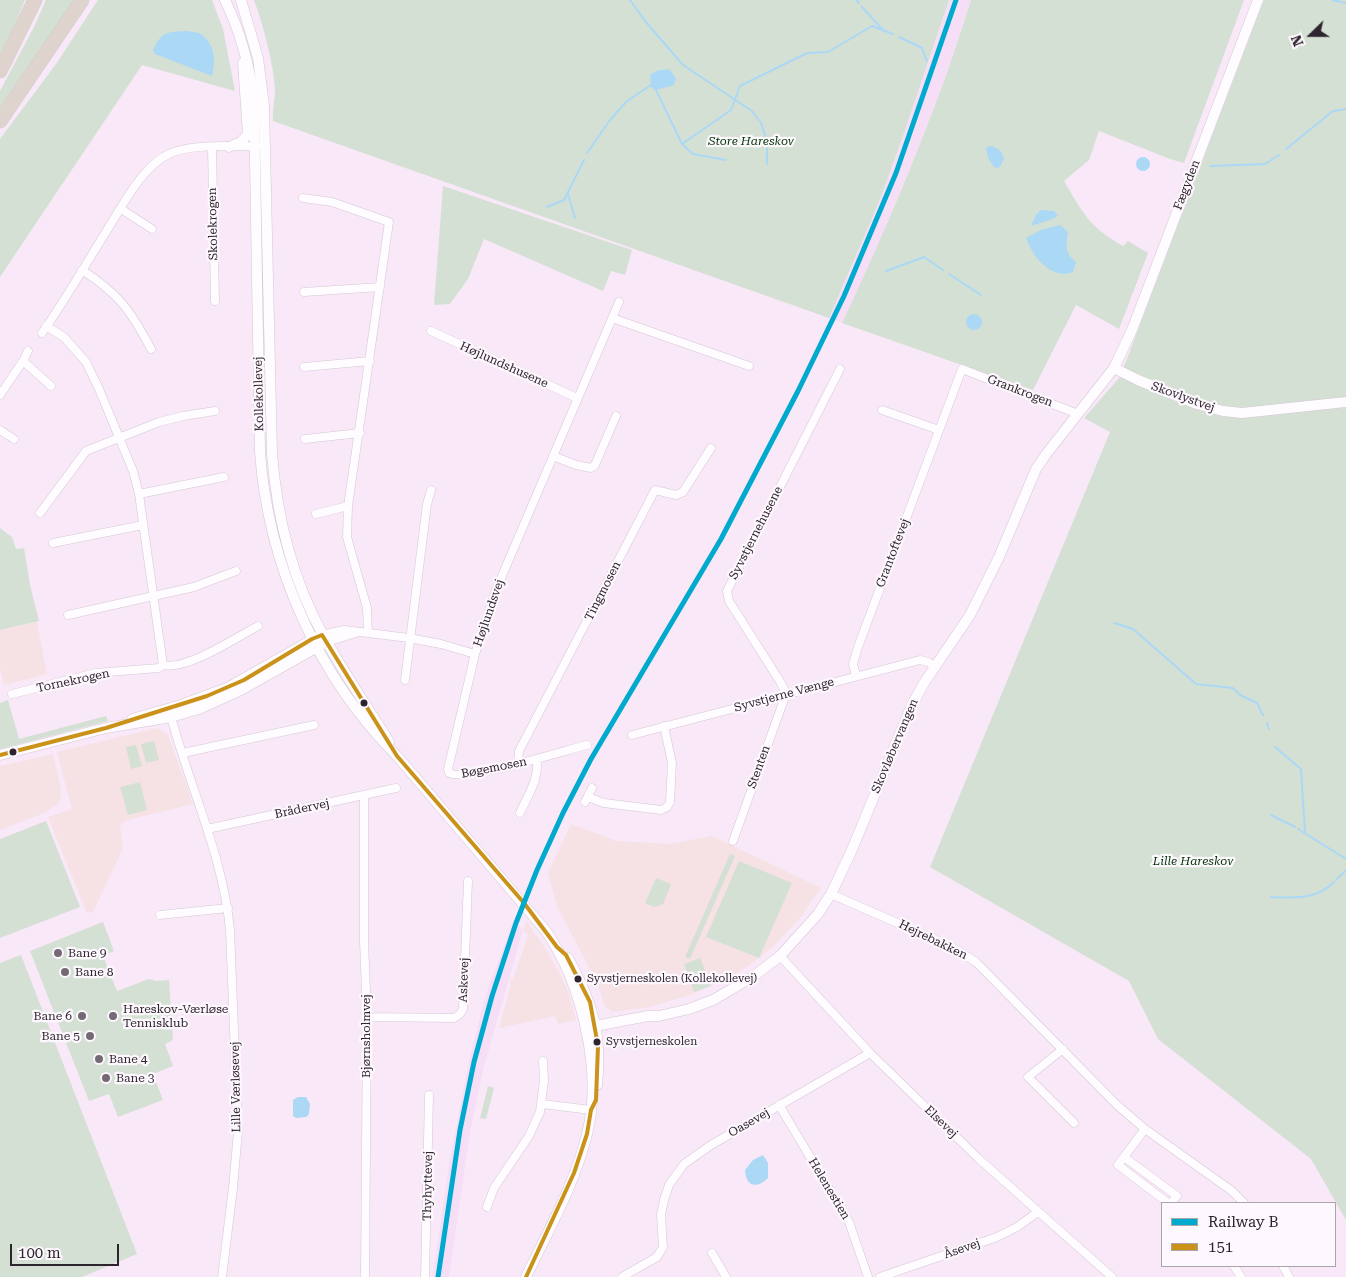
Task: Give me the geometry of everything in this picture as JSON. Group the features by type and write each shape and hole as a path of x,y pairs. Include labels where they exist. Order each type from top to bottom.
{"highway":[{"path":"0,71 35,0"},
{"path":"0,121 82,0"}],"street":[{"name":"Kollekollevej","path":"225,0 243,42 261,146"},
{"name":"Kollekollevej","path":"241,0 258,58 264,105 261,146 261,472 271,526 285,576 319,641 397,756 524,903 557,947 593,1030 598,1076 596,1100 591,1110 587,1134 574,1174 526,1277"},
{"name":"Fægyden","path":"1114,368 1132,330 1258,0"},
{"path":"229,147 241,142 248,134 243,42"},
{"path":"163,665 139,494 133,471 86,362 64,337 44,330 147,170 157,161 181,149 261,146"},
{"name":"Skolekrogen","path":"212,147 215,301"},
{"path":"303,198 332,202 390,222 348,506 347,536 368,608 368,633"},
{"path":"121,209 152,229"},
{"path":"82,270 102,283 122,302 138,324 151,349"},
{"path":"304,292 380,288"},
{"name":"Højlundsvej","path":"452,775 449,773 448,766 475,654 496,590 619,302"},
{"path":"612,318 749,366"},
{"name":"Højlundshusene","path":"431,331 577,398"},
{"path":"0,395 28,351"},
{"path":"304,367 370,360"},
{"path":"23,361 51,386"},
{"name":"Skovlystvej","path":"1114,368 1197,404 1223,411 1242,413 1346,402"},
{"name":"Skovløbervangen","path":"593,1030 649,1022 659,1016 689,1009 713,1000 754,976 780,956 806,928 831,894 851,852 911,707 935,666 970,615 999,557 1036,469 1114,368"},
{"name":"Syvstjernehusene","path":"786,694 730,601 727,591 840,369"},
{"name":"Grankrogen","path":"962,369 1078,414"},
{"name":"Grantoftevej","path":"856,676 853,664 858,646 962,369"},
{"path":"882,410 939,430"},
{"path":"40,513 86,451 118,436 159,422 215,411"},
{"path":"553,456 576,465 591,468 595,466 616,416"},
{"path":"0,430 14,439"},
{"path":"305,439 360,433"},
{"name":"Tingmosen","path":"518,764 519,751 655,490 676,495 683,492 711,448"},
{"path":"139,494 224,477"},
{"path":"404,680 427,504 431,490"},
{"path":"316,514 348,506"},
{"path":"53,542 143,525"},
{"path":"68,615 194,587 236,572"},
{"name":"Tornekrogen","path":"12,694 96,673 159,668 163,665 185,663 258,626"},
{"path":"0,756 106,728 212,704 241,690 319,641 358,632 441,644 475,654"},
{"name":"Syvstjerne Vænge","path":"632,735 920,660 935,666"},
{"name":"Stenten","path":"733,841 786,694"},
{"name":"Lille Værløsevej","path":"170,713 221,873 228,908 238,1131 222,1277"},
{"path":"183,753 314,725"},
{"path":"592,788 586,800 661,810 667,807 670,802 672,763 664,726"},
{"name":"Bøgemosen","path":"452,775 469,774 518,764 587,745"},
{"name":"Bøgemosen","path":"520,813 537,773 536,759"},
{"name":"Brådervej","path":"207,829 396,788"},
{"name":"Bjørnsholmvej","path":"364,796 364,941 367,1017 365,1277"},
{"name":"Askevej","path":"367,1017 454,1018 460,1014 462,1010 468,881"},
{"name":"Hejrebakken","path":"831,894 964,954 987,972 1117,1105 1145,1129 1232,1191 1243,1202"},
{"path":"160,915 228,908"},
{"name":"Elsevej","path":"780,956 870,1053 978,1158 1112,1277"},
{"path":"1062,1049 1028,1076 1074,1122"},
{"name":"Oasevej","path":"622,1277 657,1257 662,1247 661,1215 664,1200 669,1185 684,1164 705,1148 870,1053"},
{"path":"487,1207 494,1188 529,1136 542,1104 544,1080 542,1061"},
{"name":"Thyhyttevej","path":"425,1277 430,1095"},
{"path":"542,1104 591,1110"},
{"name":"Helenestien","path":"779,1105 849,1222 868,1277"},
{"path":"1145,1129 1124,1157 1177,1196 1171,1202"},
{"name":"Åsevej","path":"880,1277 997,1238 1038,1212"},
{"path":"712,1253 726,1277"}],"shaded area":[{"path":"949,0 971,0 944,82 919,146 869,267 842,323 829,318 879,202"},
{"path":"37,622 47,674 4,685 0,668 0,630"},
{"path":"157,728 168,735 193,804 124,821 120,827 123,848 93,912 87,913 48,817 72,809 57,752"},
{"path":"53,754 61,789 61,797 58,804 44,813 0,830 0,766"},
{"name":"Syvstjerneskolen","path":"571,824 616,841 669,844 712,836 821,888 799,919 775,945 734,975 690,995 649,1007 613,1012 605,1006 598,985 557,906 548,873"},
{"path":"514,920 523,930 484,1066 470,1132 449,1277 433,1277 449,1164 469,1061 486,994"},
{"path":"527,921 560,974 568,991 576,1020 558,1024 555,1016 499,1028 511,985 509,981 513,979 528,936 523,930"}],"green space":[{"path":"0,0 25,0 10,36 0,54"},
{"path":"46,0 80,0 0,115 0,91"},
{"path":"98,0 212,0 223,29 235,91 142,65 0,277 0,139 56,64"},
{"name":"Store Hareskov","path":"254,0 949,0 879,202 829,318 273,121 275,90 273,69"},
{"path":"971,0 1244,0 1184,163 1099,131 1089,160 1064,181 1082,211 1094,226 1123,246 1128,241 1148,253 1119,329 1076,305 1033,390 842,323 920,145"},
{"name":"Lille Hareskov","path":"1264,0 1346,0 1346,1220 1311,1159 1158,1039 1129,981 930,867 1110,432 1084,418 1120,377"},
{"path":"443,186 632,250 625,275 611,271 603,291 484,239 468,279 450,304 434,305"},
{"path":"0,528 12,537 16,549 24,548 30,585 39,621 0,630"},
{"path":"8,700 19,739 106,716 108,721 0,749 0,703"},
{"path":"154,741 159,760 146,763 141,744"},
{"path":"136,745 142,766 131,769 126,747"},
{"path":"140,782 147,810 128,815 120,787"},
{"path":"46,821 80,907 0,938 0,839"},
{"path":"730,854 735,856 690,959 685,957"},
{"path":"739,861 792,883 759,958 706,937"},
{"path":"656,878 671,884 663,904 654,907 645,903"},
{"name":"Hareskov-Værløse Tennisklub","path":"103,922 114,951 103,956 117,991 149,979 156,981 169,980 173,1040 165,1044 173,1066 153,1074 163,1100 118,1117 109,1094 89,1101 30,951"},
{"path":"21,955 137,1254 82,1277 0,1277 0,963"},
{"path":"700,958 711,986 694,992 684,964"},
{"path":"488,1086 494,1088 486,1119 480,1118"}],"water":[{"path":"187,31 201,34 210,44 214,59 212,76 155,54 153,50 162,36 170,32"},
{"path":"669,69 676,78 674,85 656,90 651,85 650,75 656,71"},
{"path":"990,146 1000,150 1002,154 1004,159 1000,167 995,168 988,158 986,148"},
{"path":"1140,157 1146,157 1150,164 1146,171 1140,171 1136,167 1136,161"},
{"path":"1041,210 1054,211 1058,216 1031,226 1036,215"},
{"path":"1060,225 1068,232 1068,252 1076,262 1073,272 1065,274 1050,270 1044,265 1033,252 1026,238 1041,230"},
{"path":"974,314 982,322 974,330 966,322"},
{"path":"298,1097 306,1097 310,1104 309,1114 306,1117 296,1118 293,1116 293,1100"},
{"path":"763,1155 768,1163 768,1178 760,1184 753,1185 747,1180 745,1170 753,1160"}],"waterway":[{"path":"630,0 645,21 683,65 752,111 761,123 767,141 767,164"},
{"path":"856,0 859,3"},
{"path":"1332,0 1346,3"},
{"path":"862,7 884,31"},
{"path":"587,153 610,120 627,101 651,85 656,90 682,144 731,110 740,86 807,53 828,52 872,26 893,34"},
{"path":"899,37 922,48 927,61"},
{"path":"1286,149 1333,111 1346,109"},
{"path":"683,145 693,154 726,160"},
{"path":"1210,166 1265,164 1279,155"},
{"path":"547,207 564,200 584,160"},
{"path":"568,194 575,218"},
{"path":"886,271 924,257 943,270"},
{"path":"949,274 981,295"},
{"path":"1114,623 1133,629 1196,684 1233,688 1240,695 1257,703 1263,715"},
{"path":"1267,723 1269,729"},
{"path":"1275,747 1301,769 1305,833"},
{"path":"1271,815 1295,827"},
{"path":"1298,829 1346,859"},
{"path":"1336,880 1345,871"},
{"path":"1271,897 1305,897 1320,892 1334,882"}],"rail line":[{"name":"B","path":"438,1277 460,1130 474,1062 492,996 516,923 537,870 563,813 591,759 721,539 798,391 844,296 896,173 956,0"}],"transit line":[{"name":"151","path":"0,755 106,728 207,696 244,680 312,639 322,635 397,756 524,903 557,947 566,955 590,1002 598,1046 596,1100 591,1110 587,1134 574,1173 526,1277"}],"place":[{"name":"Bane 9","path":"58,953"},
{"name":"Bane 8","path":"65,972"},
{"name":"Syvstjerneskolen (Kollekollevej)","path":"578,979"},
{"name":"Bane 6","path":"82,1016"},
{"name":"Hareskov-Værløse Tennisklub","path":"113,1016"},
{"name":"Bane 5","path":"90,1036"},
{"name":"Syvstjerneskolen","path":"597,1042"},
{"name":"Bane 4","path":"99,1059"},
{"name":"Bane 3","path":"106,1078"}]}
